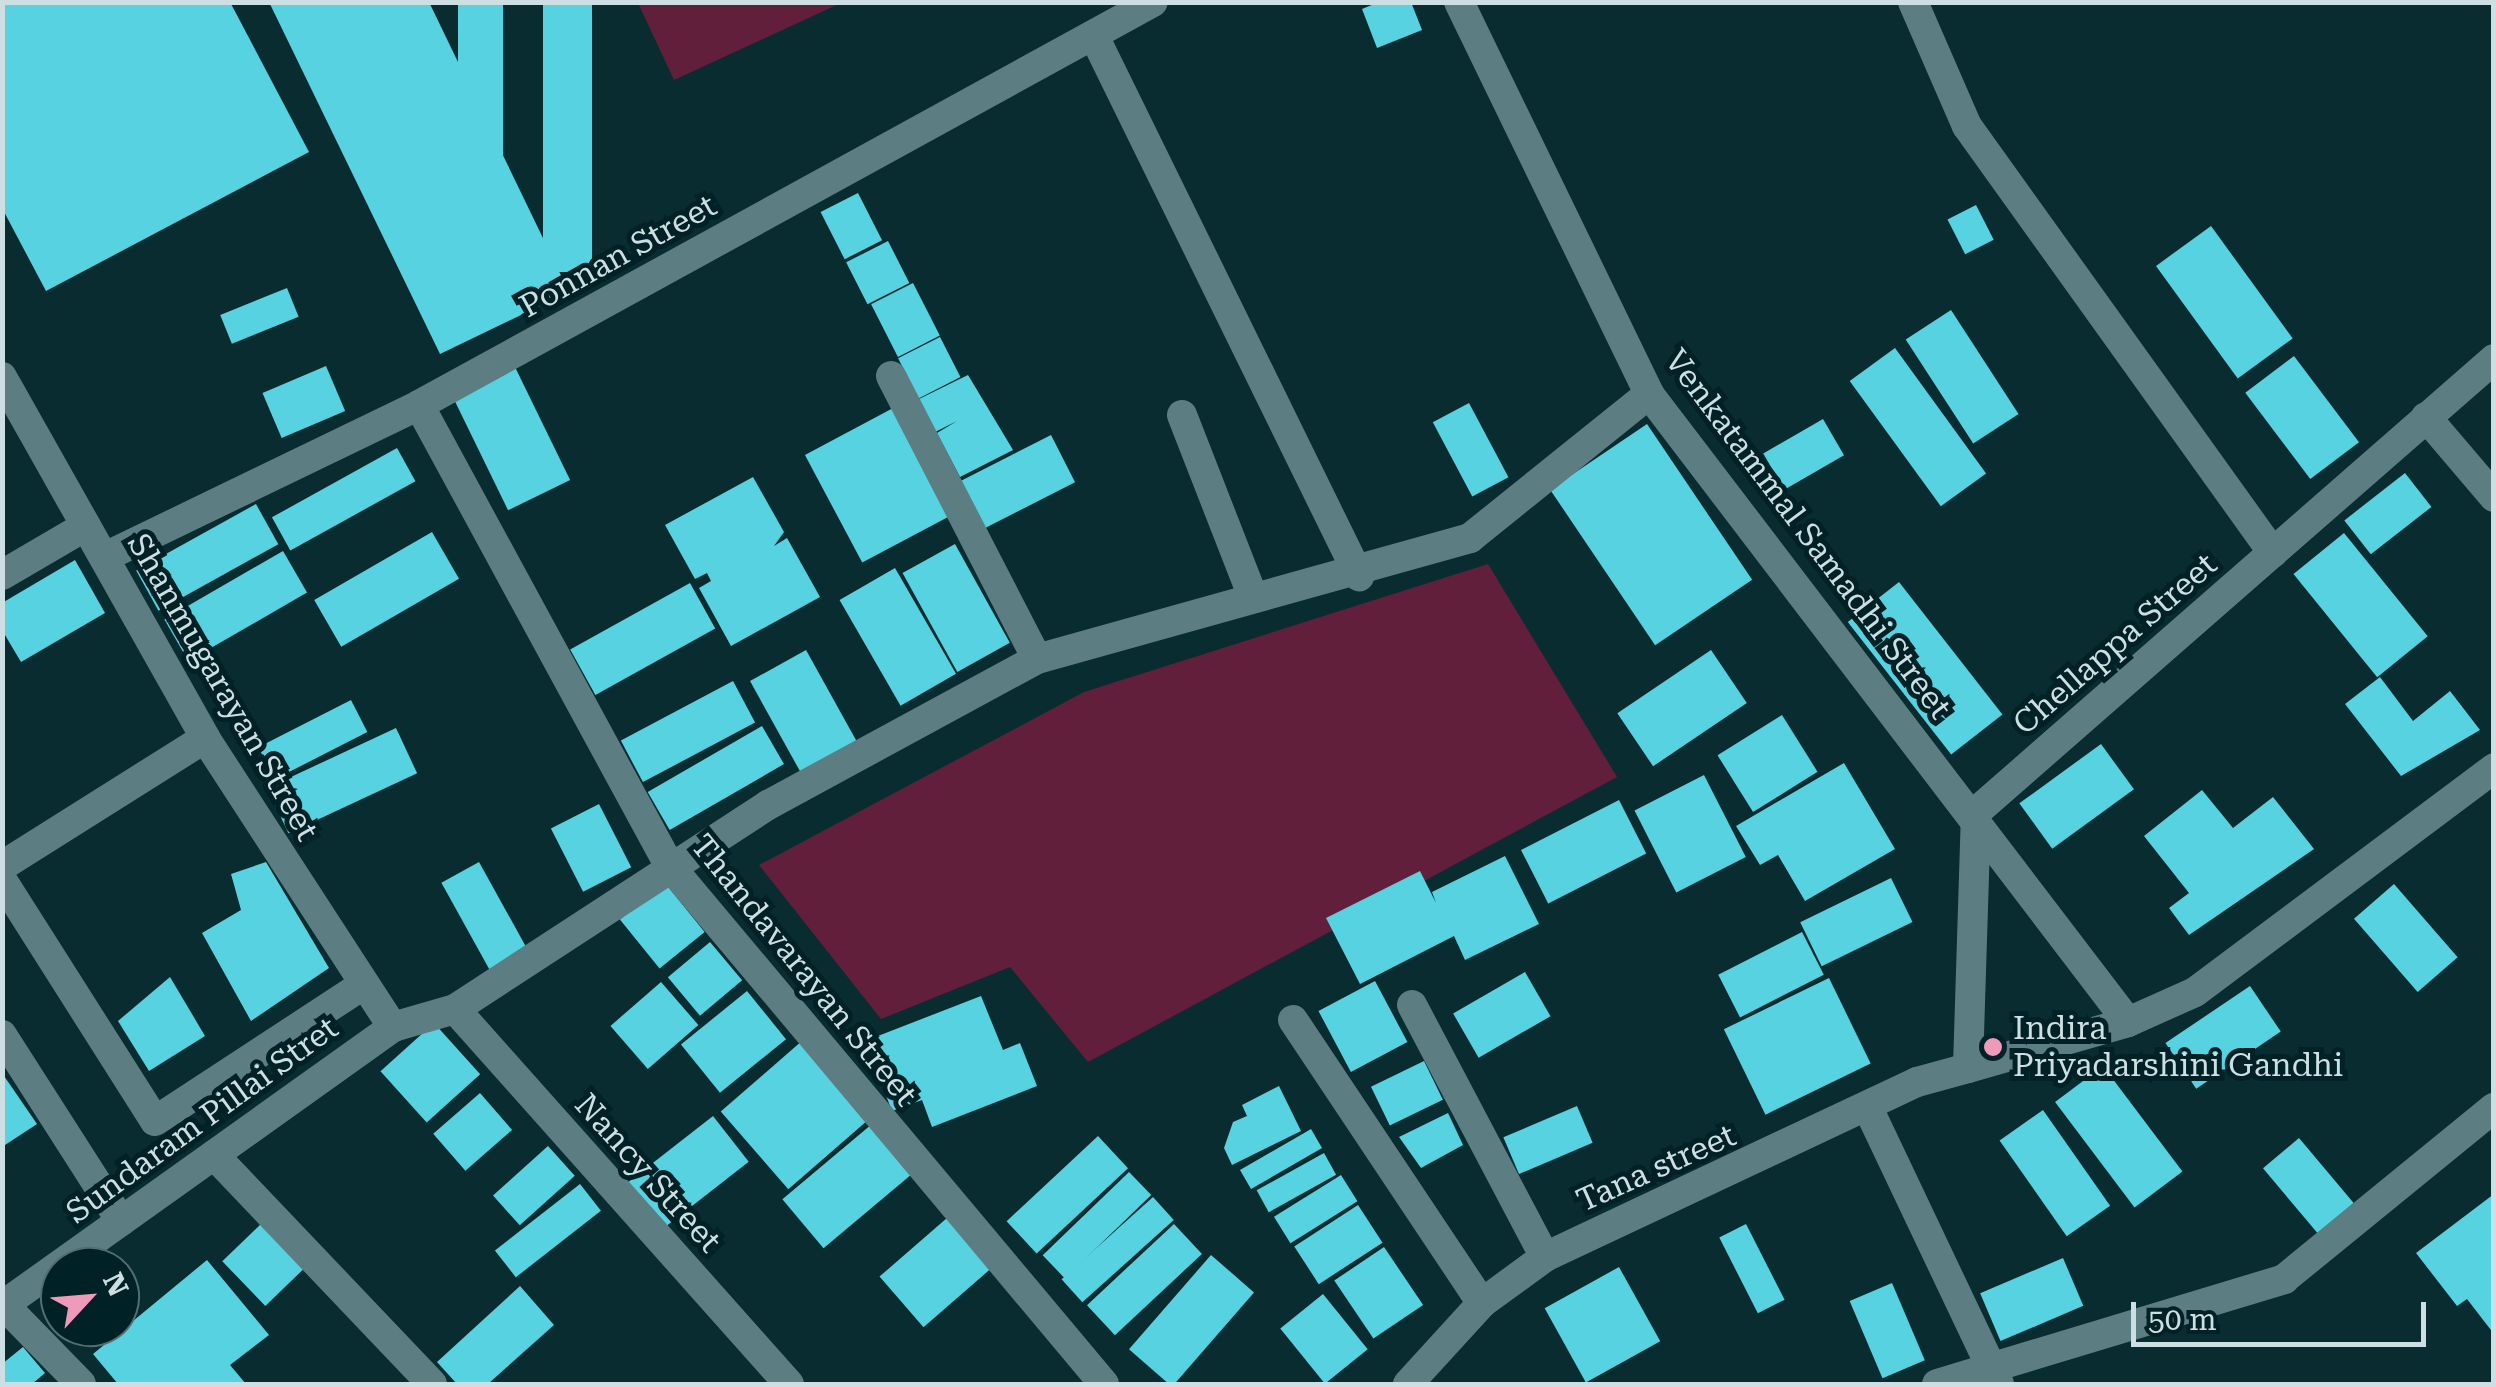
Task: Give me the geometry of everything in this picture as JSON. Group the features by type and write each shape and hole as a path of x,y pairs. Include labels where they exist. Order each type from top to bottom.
{"street":[{"name":"Ponnan Street","path":"107,556 419,405 1153,2"},
{"name":"Venkatammal Samadhi Street","path":"1459,2 1649,394 1976,812 2128,1022"},
{"path":"1913,2 1967,126 2273,552"},
{"path":"1094,36 1359,576"},
{"name":"Chellappa Street","path":"1976,812 2494,360"},
{"path":"891,376 1037,659"},
{"name":"Shanmugarayan Street","path":"2,377 107,556 205,738 393,1027"},
{"name":"Sundaram Pillai Stret","path":"3,1305 393,1027 455,1008 668,866 1037,659 1252,594 1359,576 1470,538 1649,394"},
{"name":"Thandavarayan Street","path":"419,405 668,866 1104,1384"},
{"path":"1182,415 1252,594"},
{"path":"2426,417 2494,497"},
{"path":"2,575 86,526"},
{"path":"2,866 205,738"},
{"name":"Tana street","path":"1408,1384 1482,1303 1545,1256 1968,1068 2128,1022 2195,992 2494,768"},
{"path":"1968,1068 1976,812"},
{"path":"2,880 156,1120 363,985"},
{"path":"1412,1005 1545,1256"},
{"name":"Nancy Street","path":"455,1008 788,1384"},
{"path":"1294,1020 1482,1303"},
{"path":"2,1035 121,1221"},
{"path":"1938,1384 1992,1374 2284,1279 2494,1108"},
{"path":"1869,1110 1992,1374"},
{"path":"214,1155 432,1384"},
{"path":"3,1305 82,1384"}],"shaded area":[{"path":"638,3 841,3 674,80"},
{"path":"1488,564 1617,777 1088,1062 1010,967 881,1019 759,865 1084,692"}],"building":[{"path":"2,2 230,2 309,152 46,291 2,208"},
{"path":"269,2 429,2 569,292 440,354"},
{"path":"458,2 503,2 503,247 458,247"},
{"path":"543,2 592,2 592,272 543,272"},
{"path":"1379,2 1411,2 1422,30 1377,48 1362,9"},
{"path":"858,193 882,240 845,259 821,212"},
{"path":"1976,205 1994,240 1965,254 1947,220"},
{"path":"2211,226 2293,338 2238,378 2156,266"},
{"path":"888,241 909,283 867,304 846,262"},
{"path":"913,283 940,336 898,357 871,304"},
{"path":"287,288 299,317 232,344 220,315"},
{"path":"1951,310 2019,414 1973,443 1906,339"},
{"path":"940,337 960,377 919,398 898,358"},
{"path":"1895,348 1986,473 1941,506 1850,381"},
{"path":"2294,356 2359,442 2310,479 2245,393"},
{"path":"514,365 570,480 508,510 452,395"},
{"path":"326,366 345,411 282,438 262,393"},
{"path":"968,375 1013,450 960,477 937,433 957,421 935,432 919,399"},
{"path":"1469,403 1508,477 1472,496 1433,422"},
{"path":"895,407 952,515 862,563 805,455"},
{"path":"1823,419 1844,455 1784,490 1763,454"},
{"path":"1647,424 1752,580 1655,645 1550,489"},
{"path":"1051,435 1075,482 984,529 960,481"},
{"path":"397,448 415,481 290,551 272,517"},
{"path":"2405,473 2431,507 2371,554 2344,520"},
{"path":"753,477 784,532 774,546 787,538 820,597 731,646 699,588 711,581 707,573 695,579 665,525"},
{"path":"256,504 278,544 158,611 136,570"},
{"path":"432,532 459,579 341,647 314,600"},
{"path":"2344,533 2428,636 2377,677 2293,574"},
{"path":"955,544 1010,643 957,672 903,573"},
{"path":"283,551 307,593 188,661 164,620"},
{"path":"75,560 105,613 21,662 2,630 2,603"},
{"path":"895,568 956,674 901,706 840,600"},
{"path":"1899,582 2002,714 1951,754 1848,622"},
{"path":"690,583 715,628 595,695 570,649"},
{"path":"806,650 860,747 804,778 750,681"},
{"path":"1711,650 1747,703 1653,766 1617,713"},
{"path":"2380,677 2413,721 2450,691 2480,730 2401,776 2345,704"},
{"path":"733,681 755,722 643,782 621,741"},
{"path":"351,700 367,732 275,779 258,747"},
{"path":"1782,715 1818,772 1753,812 1718,755"},
{"path":"762,726 784,764 670,830 648,792"},
{"path":"396,728 417,773 288,833 267,788"},
{"path":"2101,744 2134,789 2052,849 2019,803"},
{"path":"1844,763 1895,849 1805,901 1778,855 1760,865 1736,826"},
{"path":"1704,775 1746,857 1676,892 1635,810"},
{"path":"2202,790 2233,828 2273,797 2314,849 2189,935 2169,908 2189,893 2144,836"},
{"path":"1619,800 1646,853 1548,903 1521,850"},
{"path":"599,804 631,867 583,892 551,829"},
{"path":"1505,856 1539,924 1465,960 1454,936 1360,984 1326,918 1420,871 1436,903 1432,892"},
{"path":"266,862 329,968 251,1021 202,933 241,910 231,874"},
{"path":"479,862 528,951 491,972 441,883"},
{"path":"1891,878 1912,922 1822,966 1800,922"},
{"path":"665,883 705,932 660,968 620,920"},
{"path":"2394,884 2458,957 2418,992 2354,919"},
{"path":"1802,932 1824,975 1740,1017 1718,975"},
{"path":"710,942 742,980 700,1016 668,977"},
{"path":"1525,972 1550,1016 1479,1058 1453,1013"},
{"path":"170,977 205,1036 149,1071 118,1021"},
{"path":"1829,978 1871,1063 1765,1115 1724,1029"},
{"path":"1375,981 1407,1042 1351,1072 1318,1011"},
{"path":"661,982 698,1025 648,1069 610,1026"},
{"path":"2250,986 2281,1032 2196,1089 2165,1043"},
{"path":"747,991 786,1039 720,1093 681,1044"},
{"path":"981,996 1003,1050 1020,1043 1037,1086 932,1127 922,1100 892,1111 865,1041"},
{"path":"434,1023 480,1074 427,1122 380,1071"},
{"path":"803,1040 871,1118 788,1189 721,1112"},
{"path":"1424,1061 1443,1100 1390,1126 1371,1087"},
{"path":"2103,1066 2182,1171 2135,1208 2055,1102"},
{"path":"2,1073 37,1124 2,1147"},
{"path":"1279,1086 1301,1131 1232,1165 1224,1148 1233,1122 1247,1116 1242,1105"},
{"path":"480,1093 512,1130 465,1171 433,1134"},
{"path":"1577,1106 1593,1143 1519,1174 1503,1137"},
{"path":"2043,1110 2110,1206 2067,1236 2000,1140"},
{"path":"1448,1113 1463,1145 1421,1168 1399,1137"},
{"path":"713,1116 749,1162 660,1231 624,1186"},
{"path":"872,1124 913,1173 824,1248 782,1199"},
{"path":"1311,1129 1322,1148 1251,1189 1240,1170"},
{"path":"1098,1136 1128,1168 1037,1253 1007,1221"},
{"path":"2299,1138 2354,1203 2318,1233 2263,1168"},
{"path":"548,1146 575,1176 520,1225 493,1196"},
{"path":"1324,1153 1336,1175 1269,1212 1257,1190"},
{"path":"1129,1172 1151,1195 1065,1278 1043,1255"},
{"path":"1341,1175 1357,1201 1290,1243 1274,1217"},
{"path":"580,1184 601,1211 516,1277 495,1250"},
{"path":"2494,1194 2494,1334 2467,1299 2457,1306 2416,1253"},
{"path":"1153,1197 1174,1220 1082,1302 1062,1279"},
{"path":"1358,1205 1383,1243 1319,1284 1294,1246"},
{"path":"955,1211 999,1262 923,1327 880,1277"},
{"path":"264,1221 307,1266 265,1306 222,1261"},
{"path":"1174,1224 1202,1254 1115,1335 1087,1305"},
{"path":"1746,1224 1785,1300 1758,1313 1719,1238"},
{"path":"1384,1247 1423,1305 1373,1339 1334,1281"},
{"path":"1211,1255 1254,1292 1174,1384 1169,1384 1129,1349"},
{"path":"2063,1258 2083,1306 2000,1341 1980,1293"},
{"path":"207,1260 269,1335 230,1365 246,1384 118,1384 93,1354 101,1347 140,1347 140,1315"},
{"path":"1619,1267 1660,1341 1586,1383 1545,1308"},
{"path":"1892,1283 1925,1360 1882,1378 1850,1301"},
{"path":"520,1286 554,1325 488,1384 457,1384 437,1362"},
{"path":"1323,1294 1368,1349 1325,1384 1280,1329"},
{"path":"23,1347 45,1373 32,1384 2,1384 2,1364"}],"place":[{"name":"Indira Priyadarshini Gandhi","path":"1993,1047"}]}
